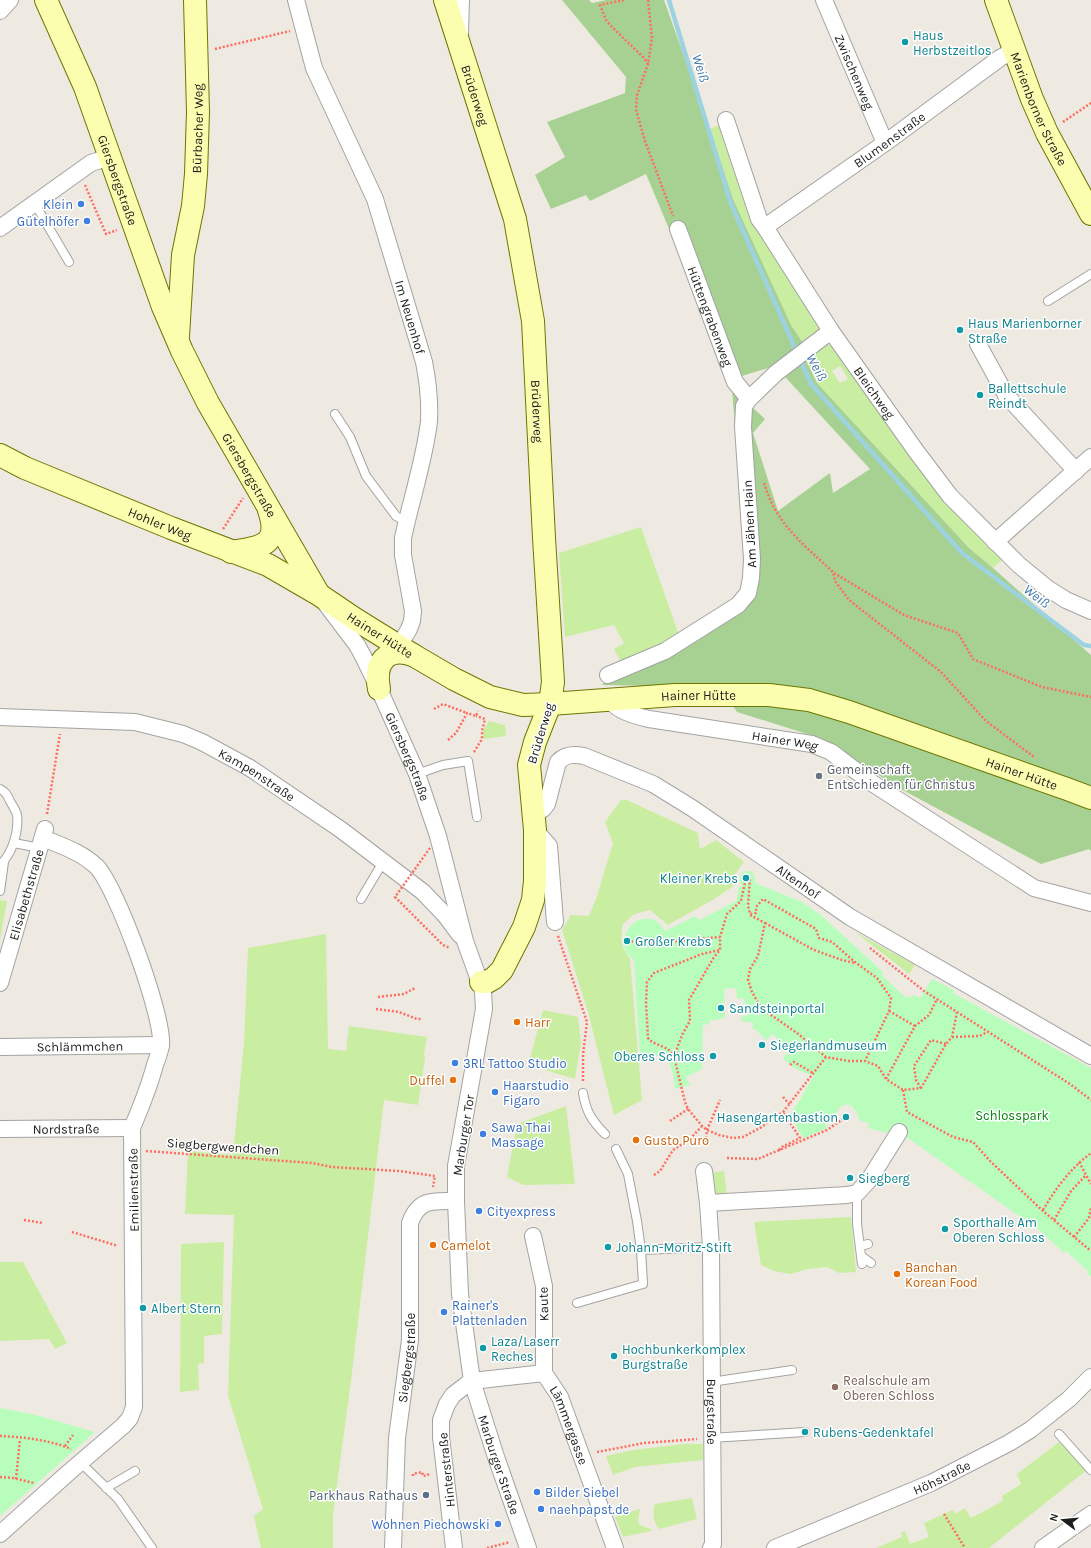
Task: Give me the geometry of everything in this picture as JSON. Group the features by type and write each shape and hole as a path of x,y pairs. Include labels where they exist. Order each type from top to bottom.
{"street":[{"path":"0,11 10,0"},
{"name":"Giersbergstraße","path":"46,0 82,81 177,341 208,403 266,501 318,594 357,645 379,689 417,774 438,836 465,941"},
{"name":"Bürbacher Weg","path":"177,341 184,255 193,206 198,148 195,0"},
{"name":"Im Neuenhof","path":"296,0 302,28 314,68 375,199 424,362 429,388 429,420 403,538 403,555 413,610 406,651"},
{"name":"Brüderweg","path":"445,0 515,219 533,321 544,538 554,682 550,704 535,742 529,765 534,823 535,881 533,900 524,926 502,970 494,978 487,982 481,982"},
{"path":"459,45 461,0"},
{"name":"Zwischenweg","path":"824,0 885,143"},
{"name":"Marienborner Straße","path":"996,0 1013,51 1047,133 1091,214"},
{"name":"Blumenstraße","path":"765,227 885,143 1000,58 1013,51"},
{"name":"Bleichweg","path":"726,120 759,219 831,331 916,451 950,496 1019,565 1047,588 1066,600 1091,611"},
{"path":"0,228 91,163 110,157"},
{"name":"Hüttengrabenweg","path":"678,230 735,382 749,399"},
{"path":"152,276 175,266 184,255"},
{"name":"Am Jähen Hain","path":"608,676 665,651 738,605 748,593 751,578 752,559 743,426 744,406 749,399 776,373 831,331"},
{"path":"978,344 1006,395 1076,471"},
{"name":"Hohler Weg","path":"0,455 25,468 171,528 268,565 318,594"},
{"path":"995,542 1091,457"},
{"path":"231,552 254,548 265,544 269,540 272,527 271,517 266,501"},
{"name":"Hainer Hütte","path":"318,594 406,651 454,679 484,694 506,701 523,705 698,695 769,695 809,700 864,717 1067,788 1091,798"},
{"path":"379,689 377,678 379,667 385,658 393,653 406,651"},
{"name":"Hainer Weg","path":"608,700 616,708 627,714 649,719 812,744 823,748 872,782 1034,888 1091,903"},
{"name":"Kampenstraße","path":"0,717 135,722 183,734 222,752 250,768 340,829 423,892 445,915 465,941"},
{"name":"Altenhof","path":"534,823 547,804 558,762 567,756 575,754 584,756 653,784 692,808 850,918 1091,1056"},
{"path":"534,823 549,846 555,922"},
{"name":"Elisabethstraße","path":"0,983 43,838"},
{"name":"Emilienstraße","path":"0,1534 123,1426 130,1418 134,1407 132,1128 147,1095 161,1045 159,1022 145,977 124,917 108,884 98,867 84,857 69,848 43,838"},
{"name":"Marburger Tor","path":"465,941 481,982 484,1009 456,1166 460,1294 472,1381"},
{"name":"Schlämmchen","path":"0,1047 161,1045"},
{"name":"Nordstraße","path":"0,1129 132,1128"},
{"path":"708,1204 847,1195 857,1193 869,1180 899,1132"},
{"name":"Burgstraße","path":"704,1171 711,1247 712,1548"},
{"path":"430,1201 456,1201"},
{"name":"Siegbergstraße","path":"393,1548 397,1438 410,1340 410,1223 417,1209 430,1201"},
{"name":"Kaute","path":"533,1236 544,1286 544,1373"},
{"name":"Lämmergasse","path":"472,1381 544,1373 560,1397 615,1548"},
{"name":"Höhstraße","path":"775,1548 932,1483 1009,1443 1035,1426 1069,1399 1091,1377"},
{"name":"Hinterstraße","path":"454,1548 441,1437 441,1420 447,1404 453,1395 472,1381"},
{"name":"Marburger Straße","path":"472,1381 495,1454 528,1548"},
{"path":"1043,1548 1091,1514"}],"lane":[{"path":"35,204 70,262"},
{"path":"1048,301 1091,274"},
{"path":"335,414 350,437 366,476 396,516 406,522"},
{"path":"417,774 443,765 468,761 477,818"},
{"path":"0,789 5,792 17,814 14,843 2,864 0,892"},
{"path":"14,843 43,838"},
{"path":"361,898 383,862"},
{"path":"582,1092 585,1105 592,1121 605,1134"},
{"path":"577,1304 643,1284 641,1250 628,1174 616,1149"},
{"path":"857,1193 857,1224 864,1245 862,1260 871,1263"},
{"path":"641,1250 711,1247"},
{"path":"711,1382 792,1370"},
{"path":"712,1438 805,1432"},
{"path":"1059,1434 1091,1470"},
{"path":"83,1460 106,1488 118,1499 152,1548"},
{"path":"106,1488 135,1471"}],"path":[{"path":"624,0 600,5 606,20 610,25 644,58 648,64"},
{"path":"648,0 652,38 648,64 637,96 636,110 645,141 678,230"},
{"path":"196,52 302,28"},
{"path":"1047,133 1091,103"},
{"path":"80,171 98,218 106,234 134,223"},
{"path":"85,196 89,195"},
{"path":"762,476 768,498 786,527 833,572 904,615 958,633 973,659 1042,687 1091,697"},
{"path":"221,532 242,498"},
{"path":"833,572 835,582 849,600 941,672 986,721 1040,761"},
{"path":"476,716 484,694"},
{"path":"434,709 442,704 485,719 482,739"},
{"path":"448,740 456,733 468,713"},
{"path":"49,805 59,737"},
{"path":"430,848 395,897 443,945"},
{"path":"676,1065 677,1048 690,1021 689,1000 714,957 720,950 720,937 727,914 741,901 746,878 750,878 748,906 750,914 814,950 842,960 856,963"},
{"path":"750,914 756,913 756,907 763,899 816,929 819,938 832,942 856,963 877,978 885,988 891,998 890,1011 865,1062"},
{"path":"555,922 559,940 587,1022 583,1054 582,1092"},
{"path":"765,922 758,956 750,969 748,980 752,992 761,1008 797,1033 826,1057 865,1062 878,1066 886,1078 903,1090 921,1088"},
{"path":"627,941 656,943 720,937"},
{"path":"867,946 924,991 1070,1084 1091,1100"},
{"path":"720,950 702,954 654,973 646,982 648,1038 652,1042 668,1049 674,1056 688,1109 702,1126 719,1135 733,1138 743,1137 760,1128 783,1112 790,1105 826,1057"},
{"path":"378,997 404,994 415,988"},
{"path":"886,1078 916,1026 929,1014 937,999"},
{"path":"376,1009 399,1012 417,1019 421,1019"},
{"path":"890,1011 916,1026"},
{"path":"921,1088 946,1044 952,1037 957,1012"},
{"path":"952,1037 979,1036 988,1032"},
{"path":"921,1088 916,1080 914,1066 931,1040 946,1044"},
{"path":"790,1065 794,1062 813,1073"},
{"path":"903,1090 907,1112 953,1138 973,1142 991,1162 1042,1210 1091,1251"},
{"path":"783,1097 790,1105"},
{"path":"705,1146 707,1130 720,1100"},
{"path":"670,1121 688,1109"},
{"path":"778,1151 782,1147 800,1138 783,1112"},
{"path":"727,1158 758,1159 827,1130 846,1116"},
{"path":"654,1175 660,1171 673,1150 690,1138 702,1126"},
{"name":"Siegbergwendchen","path":"132,1150 312,1163 332,1168 399,1170 435,1176 430,1201"},
{"path":"1042,1210 1061,1182 1079,1162 1091,1153"},
{"path":"1079,1162 1091,1184"},
{"path":"1054,1220 1071,1191 1086,1175"},
{"path":"1074,1237 1089,1218 1091,1207"},
{"path":"24,1220 43,1223"},
{"path":"72,1232 134,1251"},
{"path":"65,1446 73,1434"},
{"path":"0,1436 65,1446 83,1460"},
{"path":"582,1455 644,1443 712,1438"},
{"path":"16,1479 20,1439"},
{"path":"0,1477 29,1481 49,1490"},
{"path":"944,1514 965,1548"},
{"path":"487,1548 502,1544"}],"green space":[{"path":"562,0 589,0 592,3 606,0 664,0 710,129 733,199 791,325 803,343 805,359 817,383 969,548 1091,655 1091,851 1089,849 1041,864 897,787 823,739 737,712 720,687 602,685 622,664 679,635 748,595 732,389 765,419 753,433 778,511 830,473 833,493 870,469 775,366 732,379 646,174 590,201 586,195 551,209 535,175 565,157 547,122 625,93 626,77"},
{"path":"723,123 747,199 820,326 817,332 803,343 791,325 733,199 710,129"},
{"path":"825,345 834,347 918,467 945,499 1003,559 993,568 969,548 817,383 805,359","holes":["840,366 848,379 840,383 832,371"]},
{"path":"641,527 679,635 622,664 614,649 624,643 614,625 565,637 559,553"},
{"path":"489,721 505,725 506,736 483,739 483,730"},
{"path":"621,800 627,800 698,833 700,849 716,840 744,862 736,873 732,887 668,925 650,910 634,914 623,924 622,942 630,959 642,1100 614,1115 588,1012 562,930 571,915 589,916 597,896 613,843 605,822"},
{"name":"Schlosspark","path":"744,871 749,871 754,874 755,883 802,902 822,916 883,972 882,975 906,998 914,995 920,998 932,979 954,990 953,993 1091,1068 1091,1277 1087,1273 1088,1271 1066,1251 1064,1253 1039,1230 892,1127 887,1133 868,1128 869,1123 859,1120 854,1109 847,1104 839,1108 834,1119 828,1120 826,1129 803,1138 790,1116 814,1076 790,1065 783,1058 789,1051 773,1034 766,1040 752,1028 754,1023 741,1021 741,1017 746,1016 744,998 737,999 736,988 724,989 725,1018 709,1021 709,1024 703,1025 702,1069 686,1077 690,1085 675,1089 673,1074 669,1062 657,1056 640,1056 634,960 627,953 624,940 626,933 634,922 640,919 647,918 654,920 659,923 665,931 695,916 700,920 736,901 739,887 742,886 740,882 741,874"},
{"path":"0,900 7,901 0,940"},
{"path":"855,932 915,965 909,974"},
{"path":"326,934 328,1049 346,1051 349,1026 427,1037 424,1054 425,1058 418,1105 384,1100 351,1381 333,1514 333,1548 261,1548 254,1516 263,1509 228,1396 234,1215 185,1214 188,1151 233,1155 244,1043 248,948"},
{"path":"543,1010 578,1017 581,1043 575,1079 528,1065"},
{"path":"566,1106 575,1184 523,1185 507,1177 517,1124"},
{"path":"724,1171 727,1196 715,1198 711,1173"},
{"path":"851,1217 856,1272 839,1273 827,1267 808,1269 790,1274 774,1271 761,1265 754,1222"},
{"path":"224,1242 222,1334 204,1336 204,1363 198,1364 199,1390 180,1392 181,1244"},
{"path":"0,1262 23,1262 67,1343 55,1349 49,1339 0,1341"},
{"path":"0,1408 36,1415 95,1432 0,1516"},
{"path":"1059,1442 1088,1469 989,1548 876,1548 902,1537 901,1532 905,1531 910,1544 929,1537 924,1523 953,1510 955,1514 965,1508 971,1518 1003,1501 1002,1496 1021,1484 1017,1474"},
{"path":"684,1444 703,1444 703,1460 635,1467 613,1475 606,1456 633,1450"},
{"path":"692,1498 697,1519 659,1529 655,1523 654,1517 655,1504"},
{"path":"640,1509 638,1521 640,1525 651,1529 651,1531 623,1537 615,1517"}],"waterway":[{"name":"Weiß","path":"669,0 731,204 811,384 962,553 1084,645 1091,646"}],"place":[{"name":"Haus Herbstzeitlos","path":"905,42"},
{"name":"Klein","path":"81,204"},
{"name":"Gütelhöfer","path":"87,221"},
{"name":"Haus Marienborner Straße","path":"960,330"},
{"name":"Ballettschule Reindt","path":"980,395"},
{"name":"Gemeinschaft Entschieden für Christus","path":"819,776"},
{"name":"Kleiner Krebs","path":"746,878"},
{"name":"Großer Krebs","path":"627,941"},
{"name":"Sandsteinportal","path":"721,1008"},
{"name":"Harr","path":"517,1022"},
{"name":"Siegerlandmuseum","path":"762,1045"},
{"name":"Oberes Schloss","path":"713,1056"},
{"name":"3RL Tattoo Studio","path":"455,1063"},
{"name":"Duffel","path":"453,1080"},
{"name":"Haarstudio Figaro","path":"495,1092"},
{"name":"Hasengartenbastion","path":"846,1117"},
{"name":"Sawa Thai Massage","path":"483,1134"},
{"name":"Gusto Puro","path":"636,1140"},
{"name":"Siegberg","path":"850,1178"},
{"name":"Cityexpress","path":"479,1211"},
{"name":"Sporthalle Am Oberen Schloss","path":"945,1229"},
{"name":"Camelot","path":"433,1245"},
{"name":"Johann-Moritz-Stift","path":"608,1247"},
{"name":"Banchan Korean Food","path":"897,1274"},
{"name":"Albert Stern","path":"143,1308"},
{"name":"Rainer's Plattenladen","path":"444,1312"},
{"name":"Laza/Laserr Reches","path":"483,1348"},
{"name":"Hochbunkerkomplex Burgstraße","path":"614,1356"},
{"name":"Realschule am Oberen Schloss","path":"835,1387"},
{"name":"Rubens-Gedenktafel","path":"805,1432"},
{"name":"Bilder Siebel","path":"537,1492"},
{"name":"Parkhaus Rathaus","path":"426,1495"},
{"name":"naehpapst.de","path":"541,1509"},
{"name":"Wohnen Piechowski","path":"498,1524"}]}
